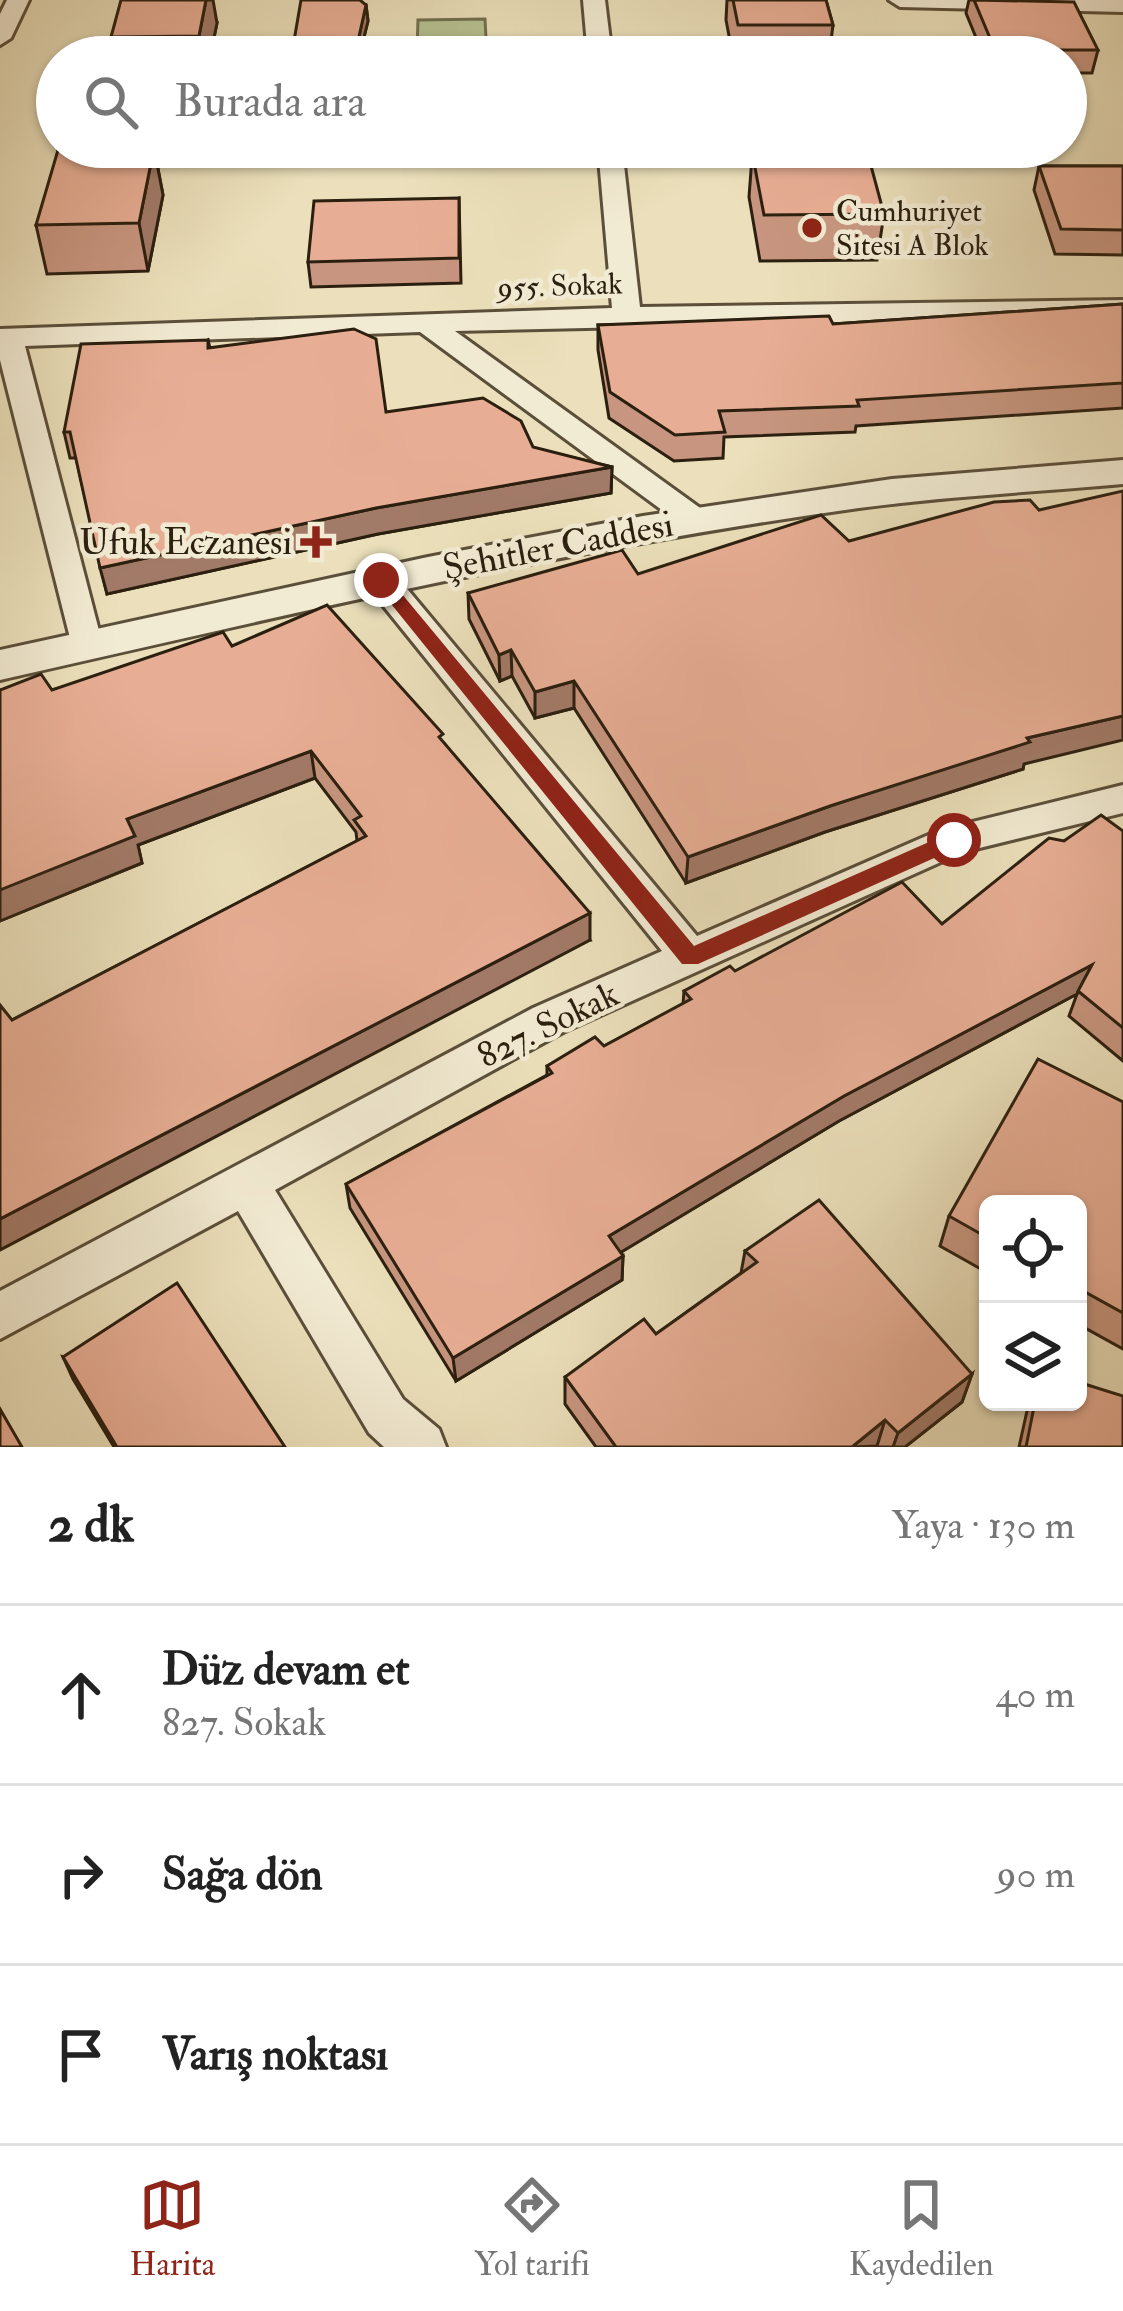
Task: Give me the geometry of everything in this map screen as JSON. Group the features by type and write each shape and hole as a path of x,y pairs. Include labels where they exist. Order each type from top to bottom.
{"street":[{"path":"0,38 18,0"},
{"path":"595,0 598,36"},
{"path":"900,0 1123,5"},
{"path":"612,168 627,316"},
{"name":"955. Sokak","path":"4,338 627,316 1123,308"},
{"path":"426,323 696,520"},
{"path":"4,338 86,646"},
{"name":"Şehitler Caddesi","path":"0,665 381,580 696,520 863,495 1123,472"},
{"path":"381,580 690,957"},
{"name":"827. Sokak","path":"0,1316 548,1021 954,840 1123,799"},
{"path":"247,1185 386,1416 421,1447"}],"green space":[{"path":"485,19 486,36 417,36 418,20"}],"building":[{"path":"121,0 206,0 199,36 111,36"},
{"path":"301,0 360,0 366,5 359,36 295,36"},
{"path":"733,0 826,0 833,25 738,25"},
{"path":"974,0 1074,2 1098,50 1087,50 1087,36 989,36"},
{"path":"1123,166 1123,230 1061,229 1040,168"},
{"path":"53,168 150,168 139,223 36,225"},
{"path":"755,168 872,168 884,214 764,215"},
{"path":"459,198 459,258 308,262 314,201"},
{"path":"1123,304 1123,383 857,400 859,406 719,411 725,432 675,435 610,392 598,325 829,316 833,324"},
{"path":"354,329 376,339 386,412 483,398 521,421 533,447 612,467 376,508 100,568 70,432 64,432 81,344 208,340 208,348"},
{"path":"1123,491 1123,716 1027,738 1030,742 688,857 574,681 535,692 511,650 499,655 468,593 622,550 638,574 821,515 849,541 994,502 1030,500 1039,510"},
{"path":"327,605 443,734 439,737 590,913 0,1219 0,1005 12,1020 366,836 354,820 361,816 311,751 127,819 135,836 0,890 0,690 41,674 52,690 223,632 232,646"},
{"path":"1101,815 1123,831 1123,1028 1078,991 1092,965 844,1096 609,1236 623,1256 453,1358 346,1184 552,1073 547,1066 595,1037 604,1046 691,999 684,991 730,966 735,971 902,882 942,924 1049,838 1064,841"},
{"path":"1038,1059 1123,1102 1123,1313 1087,1293 1087,1195 979,1195 979,1233 949,1216"},
{"path":"819,1200 972,1374 898,1433 885,1420 852,1447 616,1447 565,1377 644,1319 656,1334 757,1262 745,1251"},
{"path":"177,1283 285,1447 117,1447 63,1357"},
{"path":"1087,1385 1123,1396 1123,1447 1026,1447 1033,1411 1087,1411"},
{"path":"0,1409 22,1447 0,1447"}],"place":[{"name":"Cumhuriyet Sitesi A Blok","path":"812,228"},
{"name":"Ufuk Eczanesi","path":"316,542"}],"route":[{"path":"381,580 690,957 954,840"}]}
